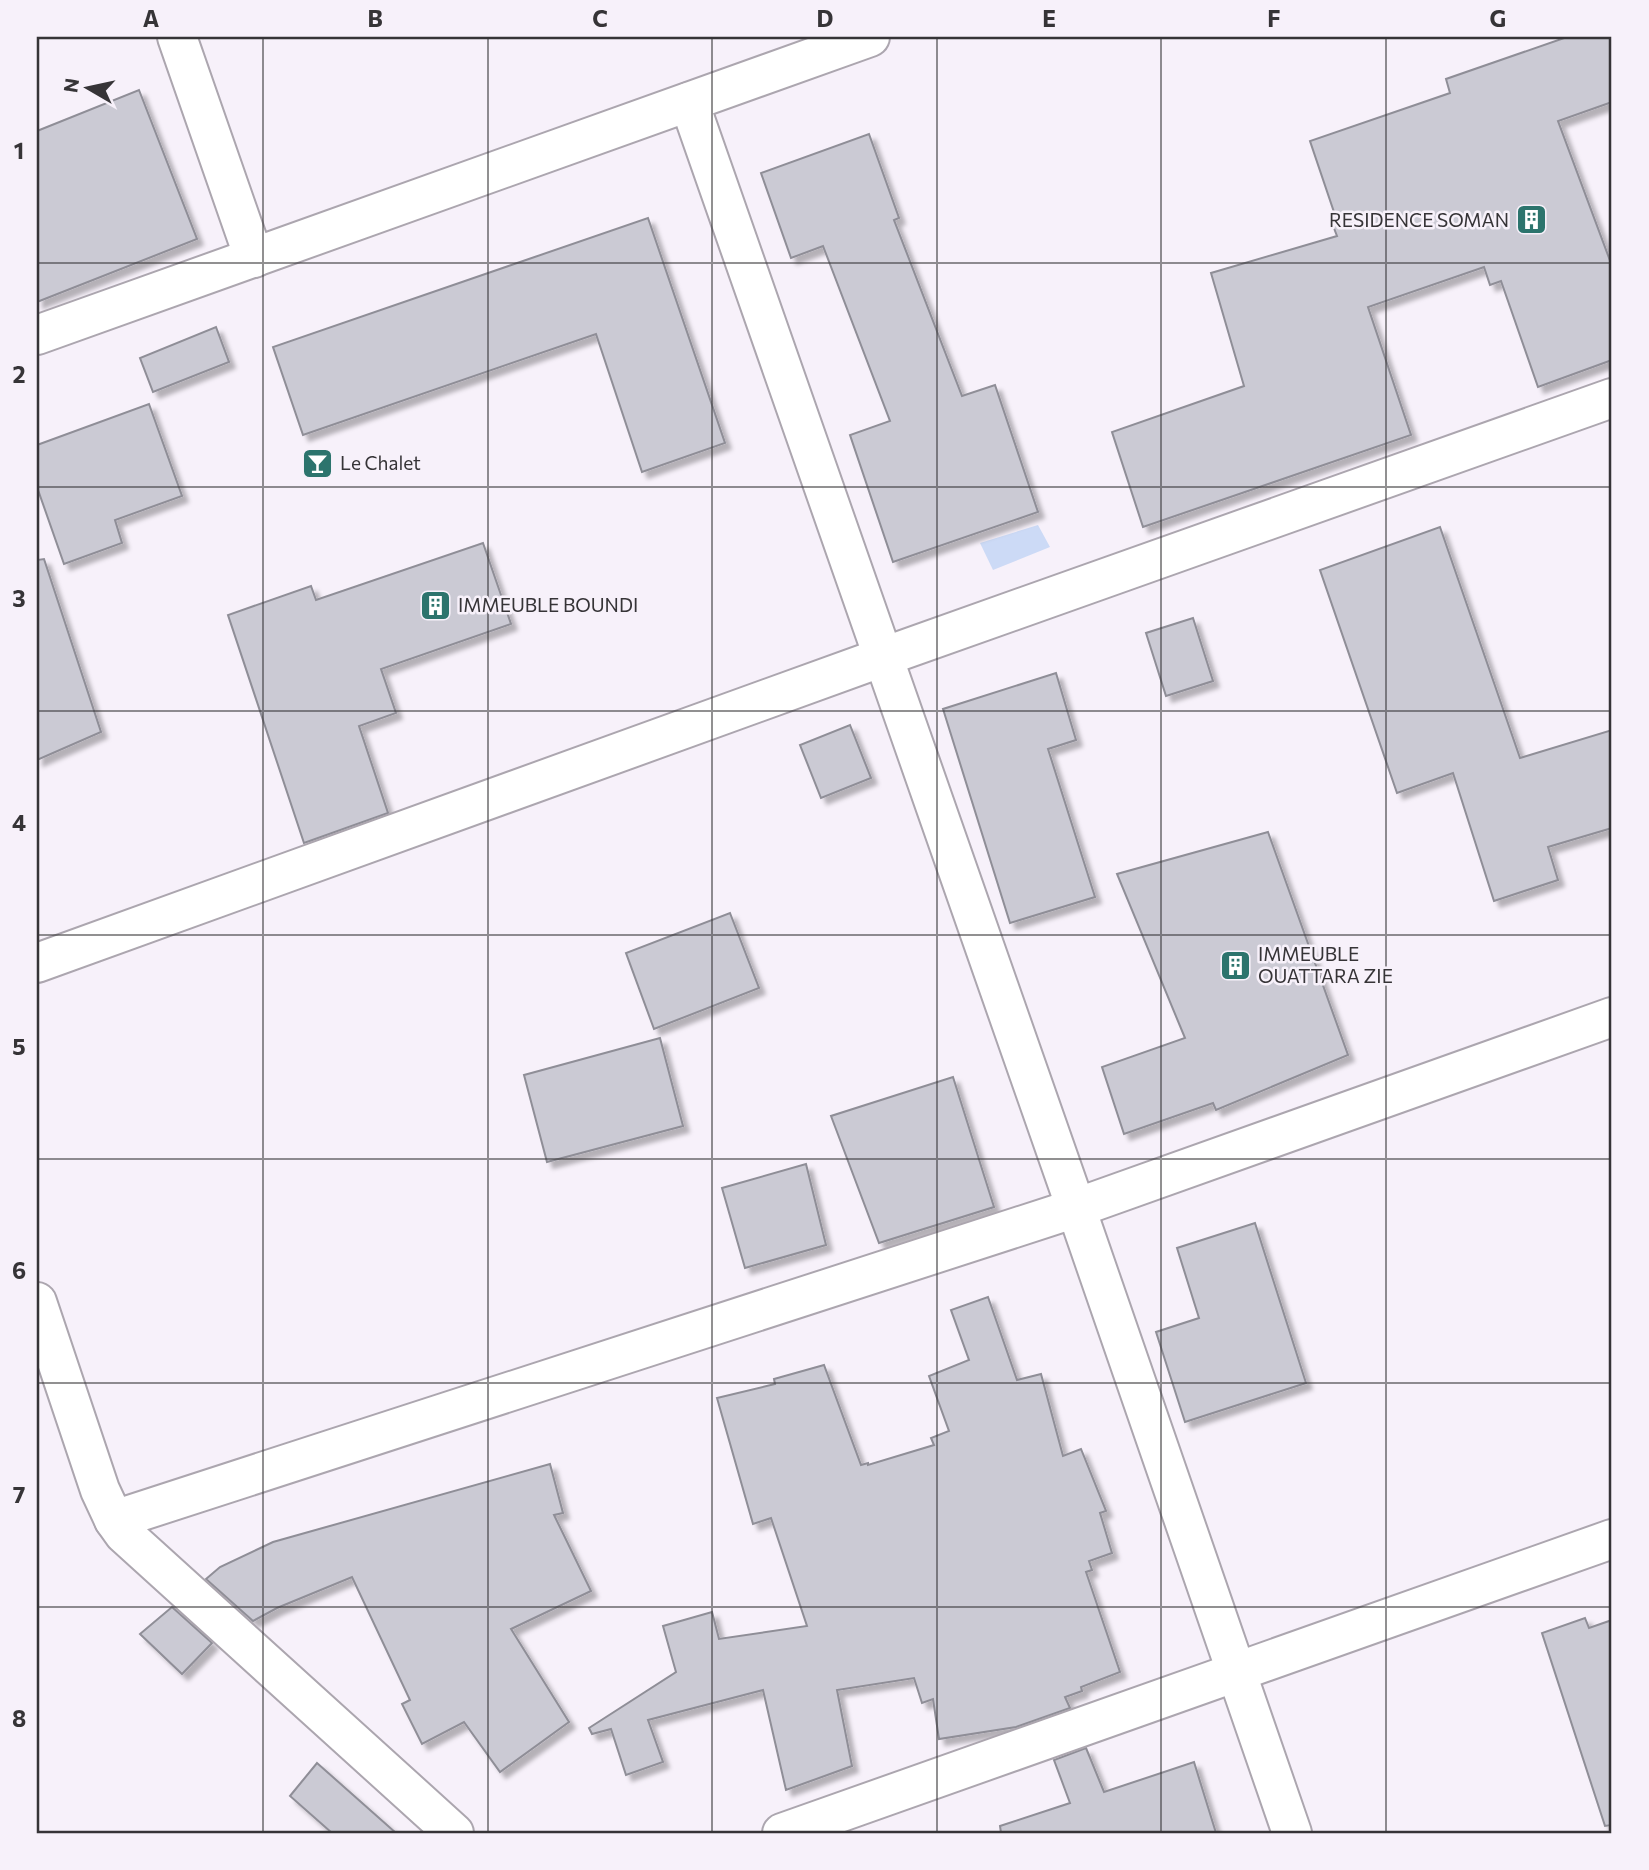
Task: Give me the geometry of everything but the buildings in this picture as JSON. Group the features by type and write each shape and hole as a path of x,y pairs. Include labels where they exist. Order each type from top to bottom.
{"street":[{"path":"177,37 254,258"},
{"path":"37,335 870,37"},
{"path":"689,102 1292,1833"},
{"path":"37,963 883,657 1612,398"},
{"path":"114,1520 1076,1208 1612,1017"},
{"path":"37,1302 100,1490 124,1534 454,1833"},
{"path":"782,1833 1612,1539"}],"water":[{"path":"1038,525 1050,547 993,570 980,543"}],"place":[{"name":"RESIDENCE SOMAN","path":"1532,220"},
{"name":"Le Chalet","path":"317,463"},
{"name":"IMMEUBLE BOUNDI","path":"435,605"},
{"name":"IMMEUBLE OUATTARA ZIE","path":"1235,965"}]}
